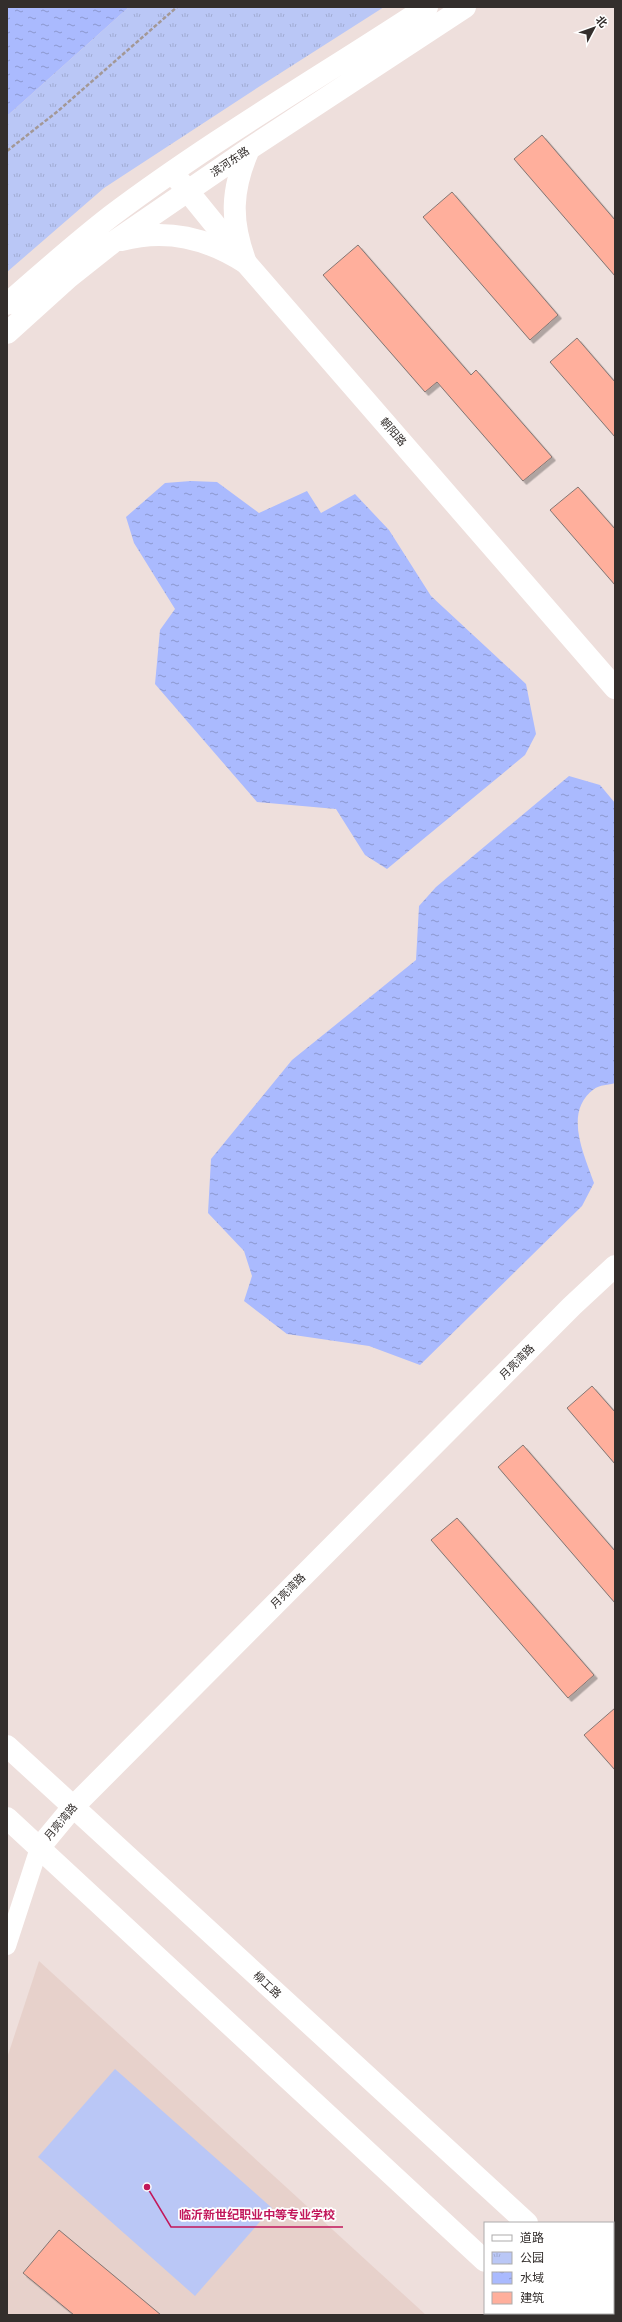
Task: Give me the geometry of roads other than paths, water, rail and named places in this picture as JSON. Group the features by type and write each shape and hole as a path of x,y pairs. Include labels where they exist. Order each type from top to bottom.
{"main road":[{"path":"7,304 55,261 112,216 236,129 427,7"},
{"name":"滨河东路","path":"7,333 69,277 112,243 249,149 465,7"},
{"path":"246,263 235,225 234,206 236,186 249,149"},
{"name":"朝阳路","path":"173,173 246,263 615,688"},
{"path":"112,243 151,235 182,236 205,241 246,263"},
{"name":"月亮湾路","path":"39,1848 73,1807 572,1306 615,1266"},
{"name":"柳工路","path":"7,1746 526,2222"},
{"path":"7,1818 484,2260"}],"street":[{"name":"月亮湾路","path":"7,1946 39,1848"}],"water":[{"path":"7,7 129,7 7,116"},
{"path":"191,481 217,482 259,513 307,491 321,513 355,494 389,530 431,596 526,684 536,734 525,755 387,869 365,855 336,809 257,802 155,684 160,630 175,609 134,543 126,517 165,483"},
{"path":"569,776 600,785 615,803 615,1083 594,1089 585,1098 580,1109 578,1121 581,1147 594,1183 582,1206 420,1365 369,1346 287,1334 244,1301 252,1276 244,1251 208,1213 211,1159 292,1060 416,960 419,906 436,887"}],"place":[{"name":"临沂新世纪职业中等专业学校","path":"147,2187"}]}
